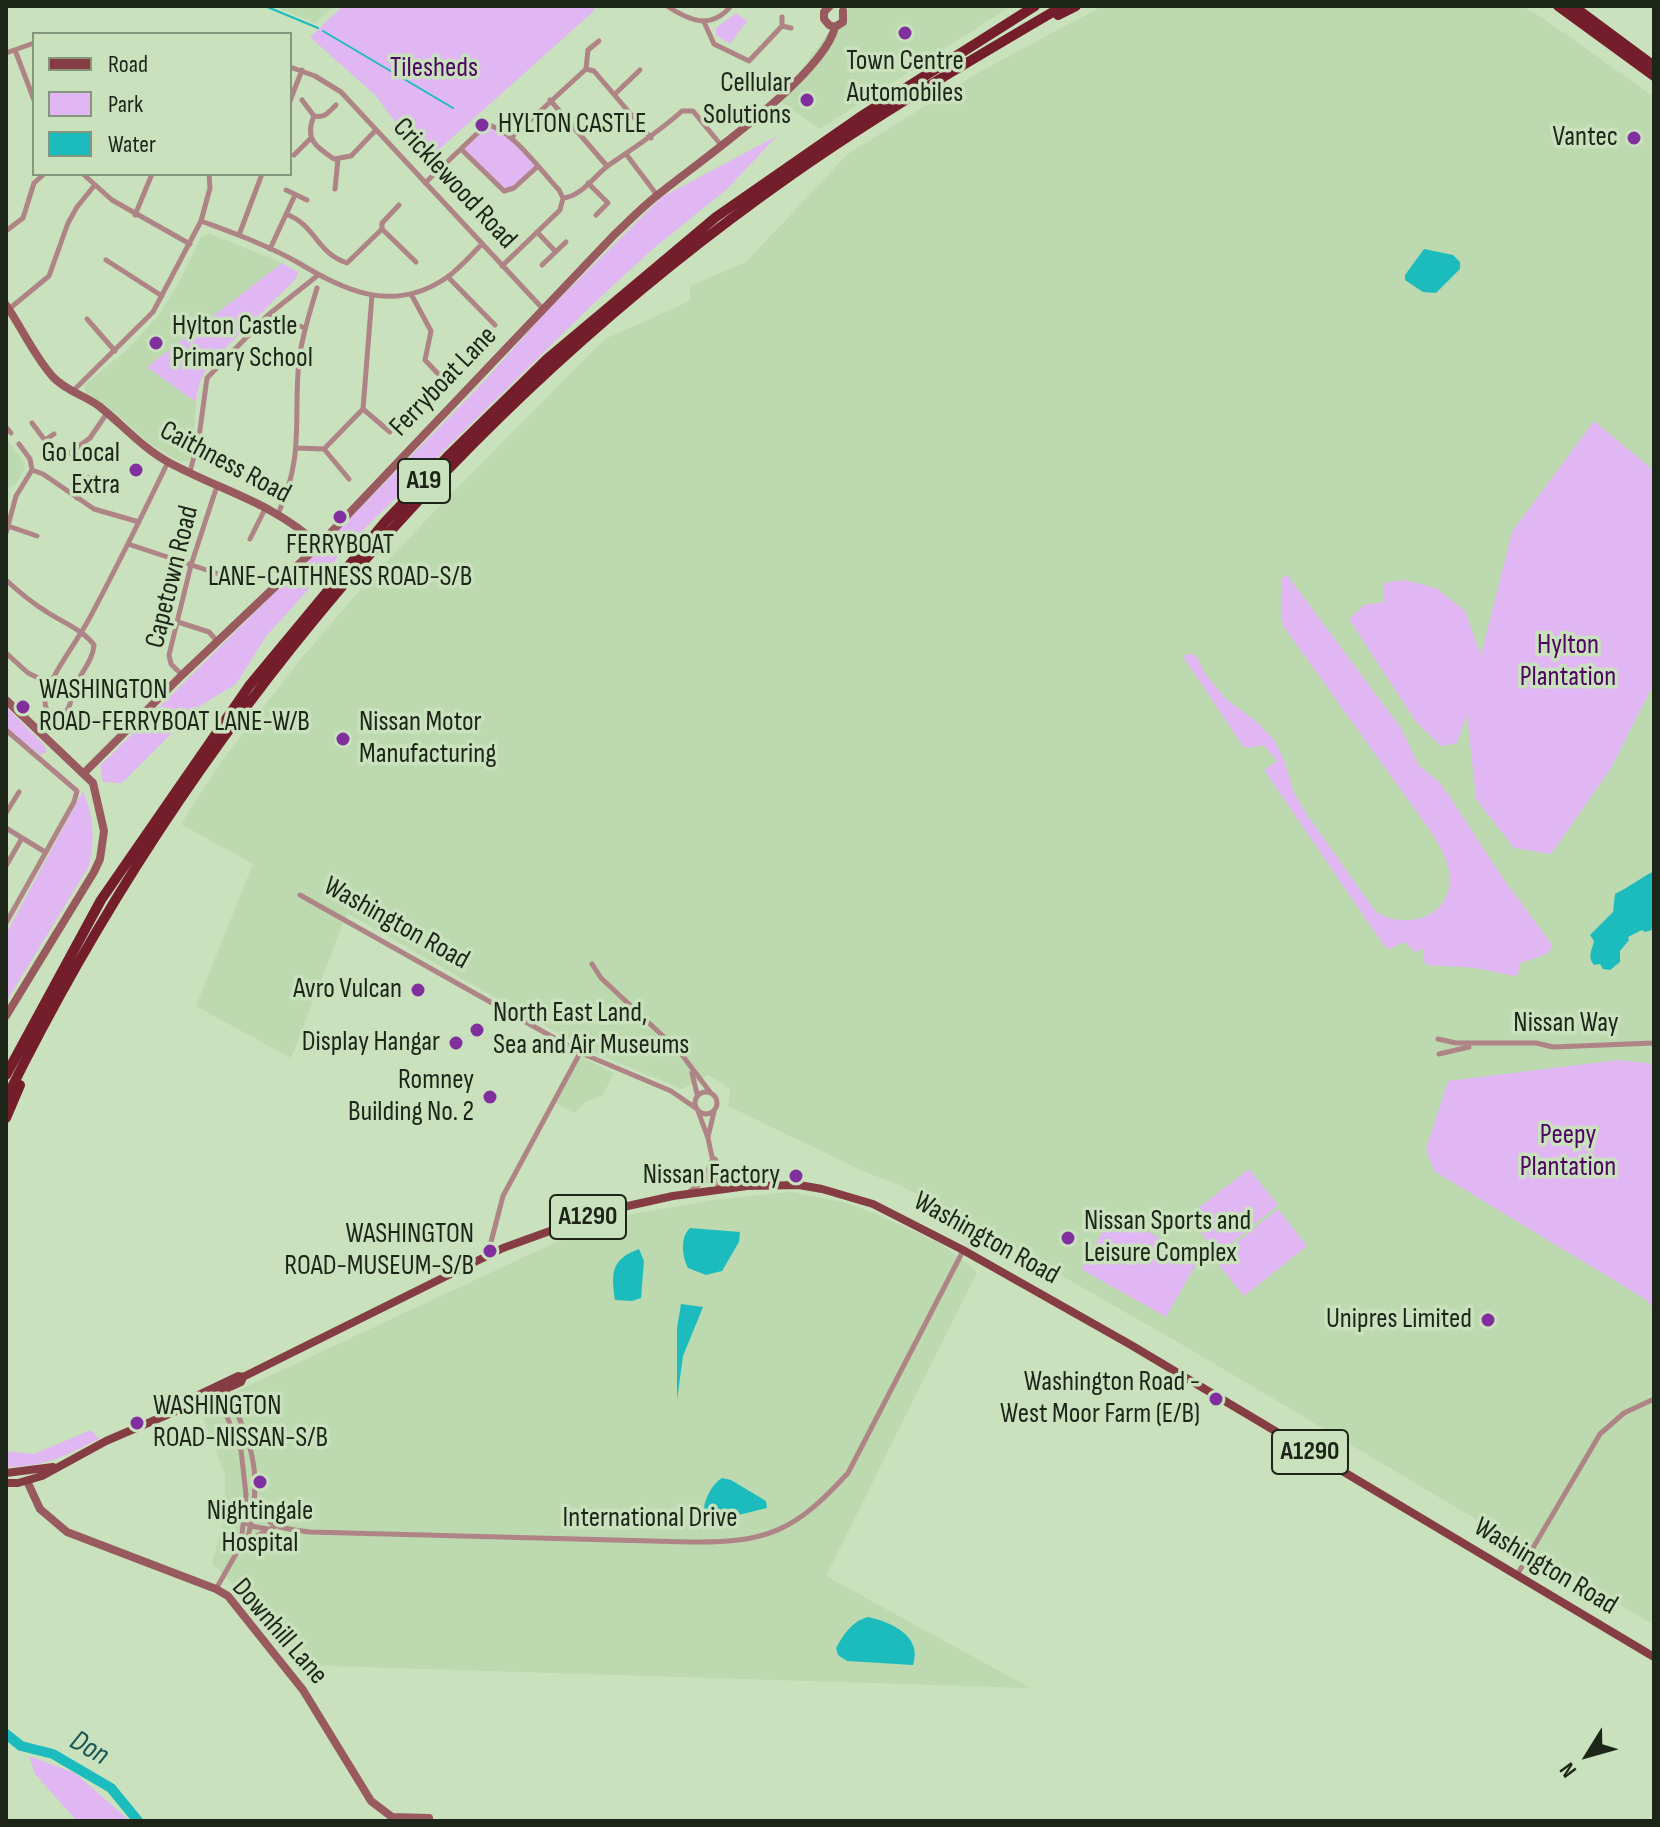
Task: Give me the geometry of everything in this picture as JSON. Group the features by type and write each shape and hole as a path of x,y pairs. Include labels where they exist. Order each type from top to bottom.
{"highway":[{"path":"997,38 1035,6"},
{"name":"A19","path":"6,1099 68,977 150,845 256,692 347,581 456,462 551,368 725,224 792,175 1042,6"},
{"name":"A19","path":"6,1075 101,900 249,686 367,543 450,454 547,359 716,217 860,117 997,38 1063,6"},
{"name":"A19","path":"997,38 1076,6"},
{"path":"1558,6 1654,76"},
{"path":"1573,6 1654,66"},
{"path":"6,1118 68,977"},
{"path":"6,1064 42,1007"}],"main road":[{"name":"Washington Road","path":"54,1467 219,1388 241,1382 243,1377 503,1248 605,1211 679,1195 761,1184 799,1185 846,1194 873,1204 963,1250 1131,1345 1654,1657"},
{"name":"Washington Road","path":"186,1404 198,1401 219,1388"},
{"name":"A1290","path":"6,1473 54,1467"},
{"name":"A1290","path":"6,1483 42,1476 54,1467"}],"street":[{"path":"667,6 685,18 704,22 722,15 731,6"},
{"path":"829,6 824,12 824,19 835,27"},
{"path":"841,8 856,6"},
{"name":"Ferryboat Lane","path":"84,773 319,545 614,235 657,195 753,120 821,56 831,41 835,27 843,22 841,8"},
{"path":"749,61 782,26 782,17"},
{"path":"704,22 714,44 749,61 753,69"},
{"path":"782,26 791,28"},
{"path":"511,138 586,69 588,50 599,41"},
{"path":"6,53 32,44"},
{"path":"15,50 32,95"},
{"name":"Cricklewood Road","path":"292,68 341,92 544,310"},
{"path":"586,69 594,71 651,138"},
{"path":"292,96 302,70"},
{"path":"615,94 640,70"},
{"path":"302,100 314,116 324,117 336,105"},
{"path":"550,100 607,166"},
{"path":"563,198 571,198 607,166 651,138 682,111 693,111 721,145"},
{"path":"314,116 310,124 310,139 334,159 351,156 376,130"},
{"path":"425,183 486,125 496,125 511,138 563,198 560,210 502,266"},
{"path":"294,155 310,139"},
{"path":"461,149 504,191 514,188 537,167"},
{"path":"626,154 657,195"},
{"path":"335,189 338,159"},
{"path":"6,231 23,218 34,183 42,176"},
{"path":"85,176 135,215 190,244"},
{"path":"135,215 151,176"},
{"path":"72,393 153,312 201,221 210,188 209,176"},
{"path":"239,235 261,176"},
{"path":"588,183 608,203 596,215"},
{"path":"7,307 49,276 68,223 94,186"},
{"path":"286,190 307,200"},
{"path":"270,249 295,195"},
{"path":"286,214 301,219 324,250 347,263 382,229 382,223 399,205"},
{"path":"201,221 270,249 347,289 388,297 431,287 448,277 482,244"},
{"path":"382,229 416,262"},
{"path":"537,232 556,252"},
{"path":"542,265 566,242"},
{"path":"106,260 162,296"},
{"path":"189,473 199,437 207,378 268,315 317,276"},
{"path":"448,277 495,325"},
{"path":"278,514 293,477 297,448 299,365 305,328 317,288"},
{"path":"411,294 431,331 425,360 443,379"},
{"path":"297,448 324,449 363,409 372,295"},
{"name":"Caithness Road","path":"7,307 52,376 72,393 97,404 141,444 168,462 267,506 319,545"},
{"path":"268,315 305,328"},
{"path":"87,319 115,351"},
{"path":"363,409 390,432"},
{"path":"32,423 56,455 64,457 90,438 107,413"},
{"path":"6,427 11,433"},
{"path":"45,440 54,434"},
{"path":"19,444 30,459 32,470 16,496 7,530 37,536"},
{"path":"324,449 349,479"},
{"path":"6,580 44,610 81,634 94,645 93,655 80,675 67,710 59,715 50,713 44,702 51,684 81,634 168,462"},
{"path":"32,470 43,474 94,509 139,522"},
{"path":"77,498 89,478"},
{"name":"Capetown Road","path":"182,675 171,664 169,655 191,565 217,485"},
{"path":"9,492 16,496"},
{"path":"250,539 267,506"},
{"path":"128,544 249,584"},
{"path":"178,622 209,632 217,641"},
{"path":"6,653 28,673 51,684"},
{"path":"6,700 93,783 104,831 100,859 6,1016"},
{"path":"6,730 77,791 74,802 6,923"},
{"path":"6,813 19,792"},
{"path":"6,828 45,852"},
{"path":"6,866 22,838"},
{"name":"Washington Road","path":"300,895 580,1053 684,1098"},
{"path":"592,964 601,978 675,1047 718,1101 708,1138"},
{"path":"1438,1039 1478,1045"},
{"name":"Nissan Way","path":"1478,1045 1536,1043 1553,1047 1654,1043"},
{"path":"1439,1054 1478,1045"},
{"path":"491,1242 503,1196 580,1053"},
{"path":"688,1065 719,1190"},
{"path":"684,1098 697,1096 703,1091 710,1092"},
{"path":"684,1098 697,1110 709,1114 715,1110"},
{"path":"712,1154 728,1179 761,1184"},
{"path":"679,1195 705,1181 712,1154"},
{"name":"International Drive","path":"243,1521 310,1532 690,1542 738,1542 760,1537 803,1516 821,1503 848,1473 963,1250"},
{"path":"219,1388 244,1428 252,1451 256,1503 247,1541"},
{"path":"216,1589 241,1545 246,1495 244,1462 219,1388"},
{"path":"1517,1576 1600,1434 1624,1413 1654,1399"},
{"path":"198,1401 211,1404 226,1416"},
{"name":"Downhill Lane","path":"27,1481 40,1509 67,1532 228,1596 303,1690 371,1801 392,1817 429,1820"},
{"path":"241,1545 270,1526 256,1503"}],"shaded area":[{"path":"274,6 334,6 315,23"},
{"path":"848,6 1011,6 820,129 779,100"},
{"name":"Nissan Motor Manufacturing","path":"1103,6 1522,6 1654,97 1654,1625 1017,1250 900,1185 865,1172 728,1106 730,1089 709,1075 682,1089 590,1051 347,913 291,1058 196,1006 253,864 181,824 221,762 296,665 360,590 605,339 690,301 690,286 746,262 848,154 983,70"},
{"name":"Hylton Castle Primary School","path":"208,233 282,263 148,367 196,402 193,449 189,460 181,462 153,446 107,406 86,394 84,385 128,349 158,316 201,237"},
{"path":"6,438 25,463 16,483 6,489"},
{"path":"581,1057 614,1073 602,1096 587,1101 574,1113 556,1103"},
{"path":"791,1192 843,1202 874,1213 941,1244 977,1272 826,1576 1030,1688 301,1665 246,1597 212,1563 225,1516 225,1474 199,1409 580,1231 633,1214 713,1200"}],"green space":[{"name":"Tilesheds","path":"343,6 589,6 595,10 425,162 375,95 310,37"},
{"path":"736,13 747,21 730,44 716,35 716,28"},
{"path":"496,125 537,167 507,191 461,149 481,128"},
{"path":"777,136 727,189 654,248 595,302 358,535 267,635 236,684 198,707 122,783 103,782 100,766 355,513 478,388 546,312 662,197"},
{"path":"282,263 298,272 296,279 213,360 201,380 196,402 147,367"},
{"name":"Hylton Plantation","path":"1594,421 1654,471 1654,683 1611,768 1551,854 1514,848 1476,799 1467,715 1457,743 1441,746 1416,722 1349,619 1364,605 1384,602 1384,583 1404,580 1436,588 1465,611 1481,655 1512,532"},
{"path":"1287,575 1401,728 1419,766 1438,781 1450,797 1502,877 1550,942 1552,947 1547,954 1520,963 1518,975 1427,965 1422,948 1416,953 1406,943 1390,949 1385,947 1264,770 1277,761 1264,745 1243,746 1184,658 1185,654 1196,655 1204,672 1225,698 1258,723 1274,740 1285,762 1293,791 1307,815 1376,912 1402,920 1428,916 1438,909 1449,886 1449,871 1444,856 1431,832 1284,627 1281,618 1281,579"},
{"path":"6,707 47,751 41,755 6,728"},
{"path":"83,791 92,828 89,866 6,1002 6,934"},
{"name":"Peepy Plantation","path":"1618,1060 1654,1064 1654,1309 1645,1299 1434,1171 1426,1149 1448,1081"},
{"path":"1249,1169 1278,1205 1218,1254 1188,1216"},
{"path":"1278,1209 1307,1246 1244,1296 1215,1260"},
{"path":"1113,1213 1199,1259 1166,1317 1081,1269"},
{"path":"91,1430 99,1439 65,1455 44,1463 6,1467 6,1451 34,1454"},
{"path":"29,1756 75,1773 130,1821 77,1821 35,1774"}],"water":[{"path":"1424,249 1453,255 1460,262 1460,269 1436,293 1423,292 1405,280 1405,275"},
{"path":"1654,871 1652,930 1642,930 1628,937 1620,951 1620,962 1610,970 1603,969 1600,964 1594,965 1590,956 1594,941 1590,935 1613,912 1615,894"},
{"path":"690,1228 740,1232 739,1242 722,1271 706,1275 688,1268 683,1247"},
{"path":"639,1249 644,1261 641,1298 615,1300 615,1268 623,1257"},
{"path":"681,1304 703,1307 683,1356 677,1400 677,1328"},
{"path":"722,1478 766,1501 767,1508 718,1517 704,1513 709,1493"},
{"path":"868,1617 895,1627 909,1638 915,1655 913,1665 847,1661 838,1655 836,1648 845,1633"}],"waterway":[{"path":"265,6 318,28"},
{"path":"323,31 453,108"},
{"name":"Don","path":"6,1734 21,1746 53,1754 111,1788 138,1821"}],"place":[{"name":"Town Centre Automobiles","path":"905,33"},
{"name":"Cellular Solutions","path":"807,100"},
{"name":"HYLTON CASTLE","path":"482,125"},
{"name":"Vantec","path":"1634,138"},
{"name":"Hylton Castle Primary School","path":"156,343"},
{"name":"Go Local Extra","path":"136,470"},
{"name":"FERRYBOAT LANE-CAITHNESS ROAD-S/B","path":"340,517"},
{"name":"WASHINGTON ROAD-FERRYBOAT LANE-W/B","path":"23,707"},
{"name":"Nissan Motor Manufacturing","path":"343,739"},
{"name":"Avro Vulcan","path":"418,990"},
{"name":"North East Land, Sea and Air Museums","path":"477,1030"},
{"name":"Display Hangar","path":"456,1043"},
{"name":"Romney Building No. 2","path":"490,1097"},
{"name":"Nissan Factory","path":"796,1176"},
{"name":"Nissan Sports and Leisure Complex","path":"1068,1238"},
{"name":"WASHINGTON ROAD-MUSEUM-S/B","path":"490,1251"},
{"name":"Unipres Limited","path":"1488,1320"},
{"name":"Washington Road - West Moor Farm (E/B)","path":"1216,1399"},
{"name":"WASHINGTON ROAD-NISSAN-S/B","path":"137,1423"},
{"name":"Nightingale Hospital","path":"260,1482"}]}
